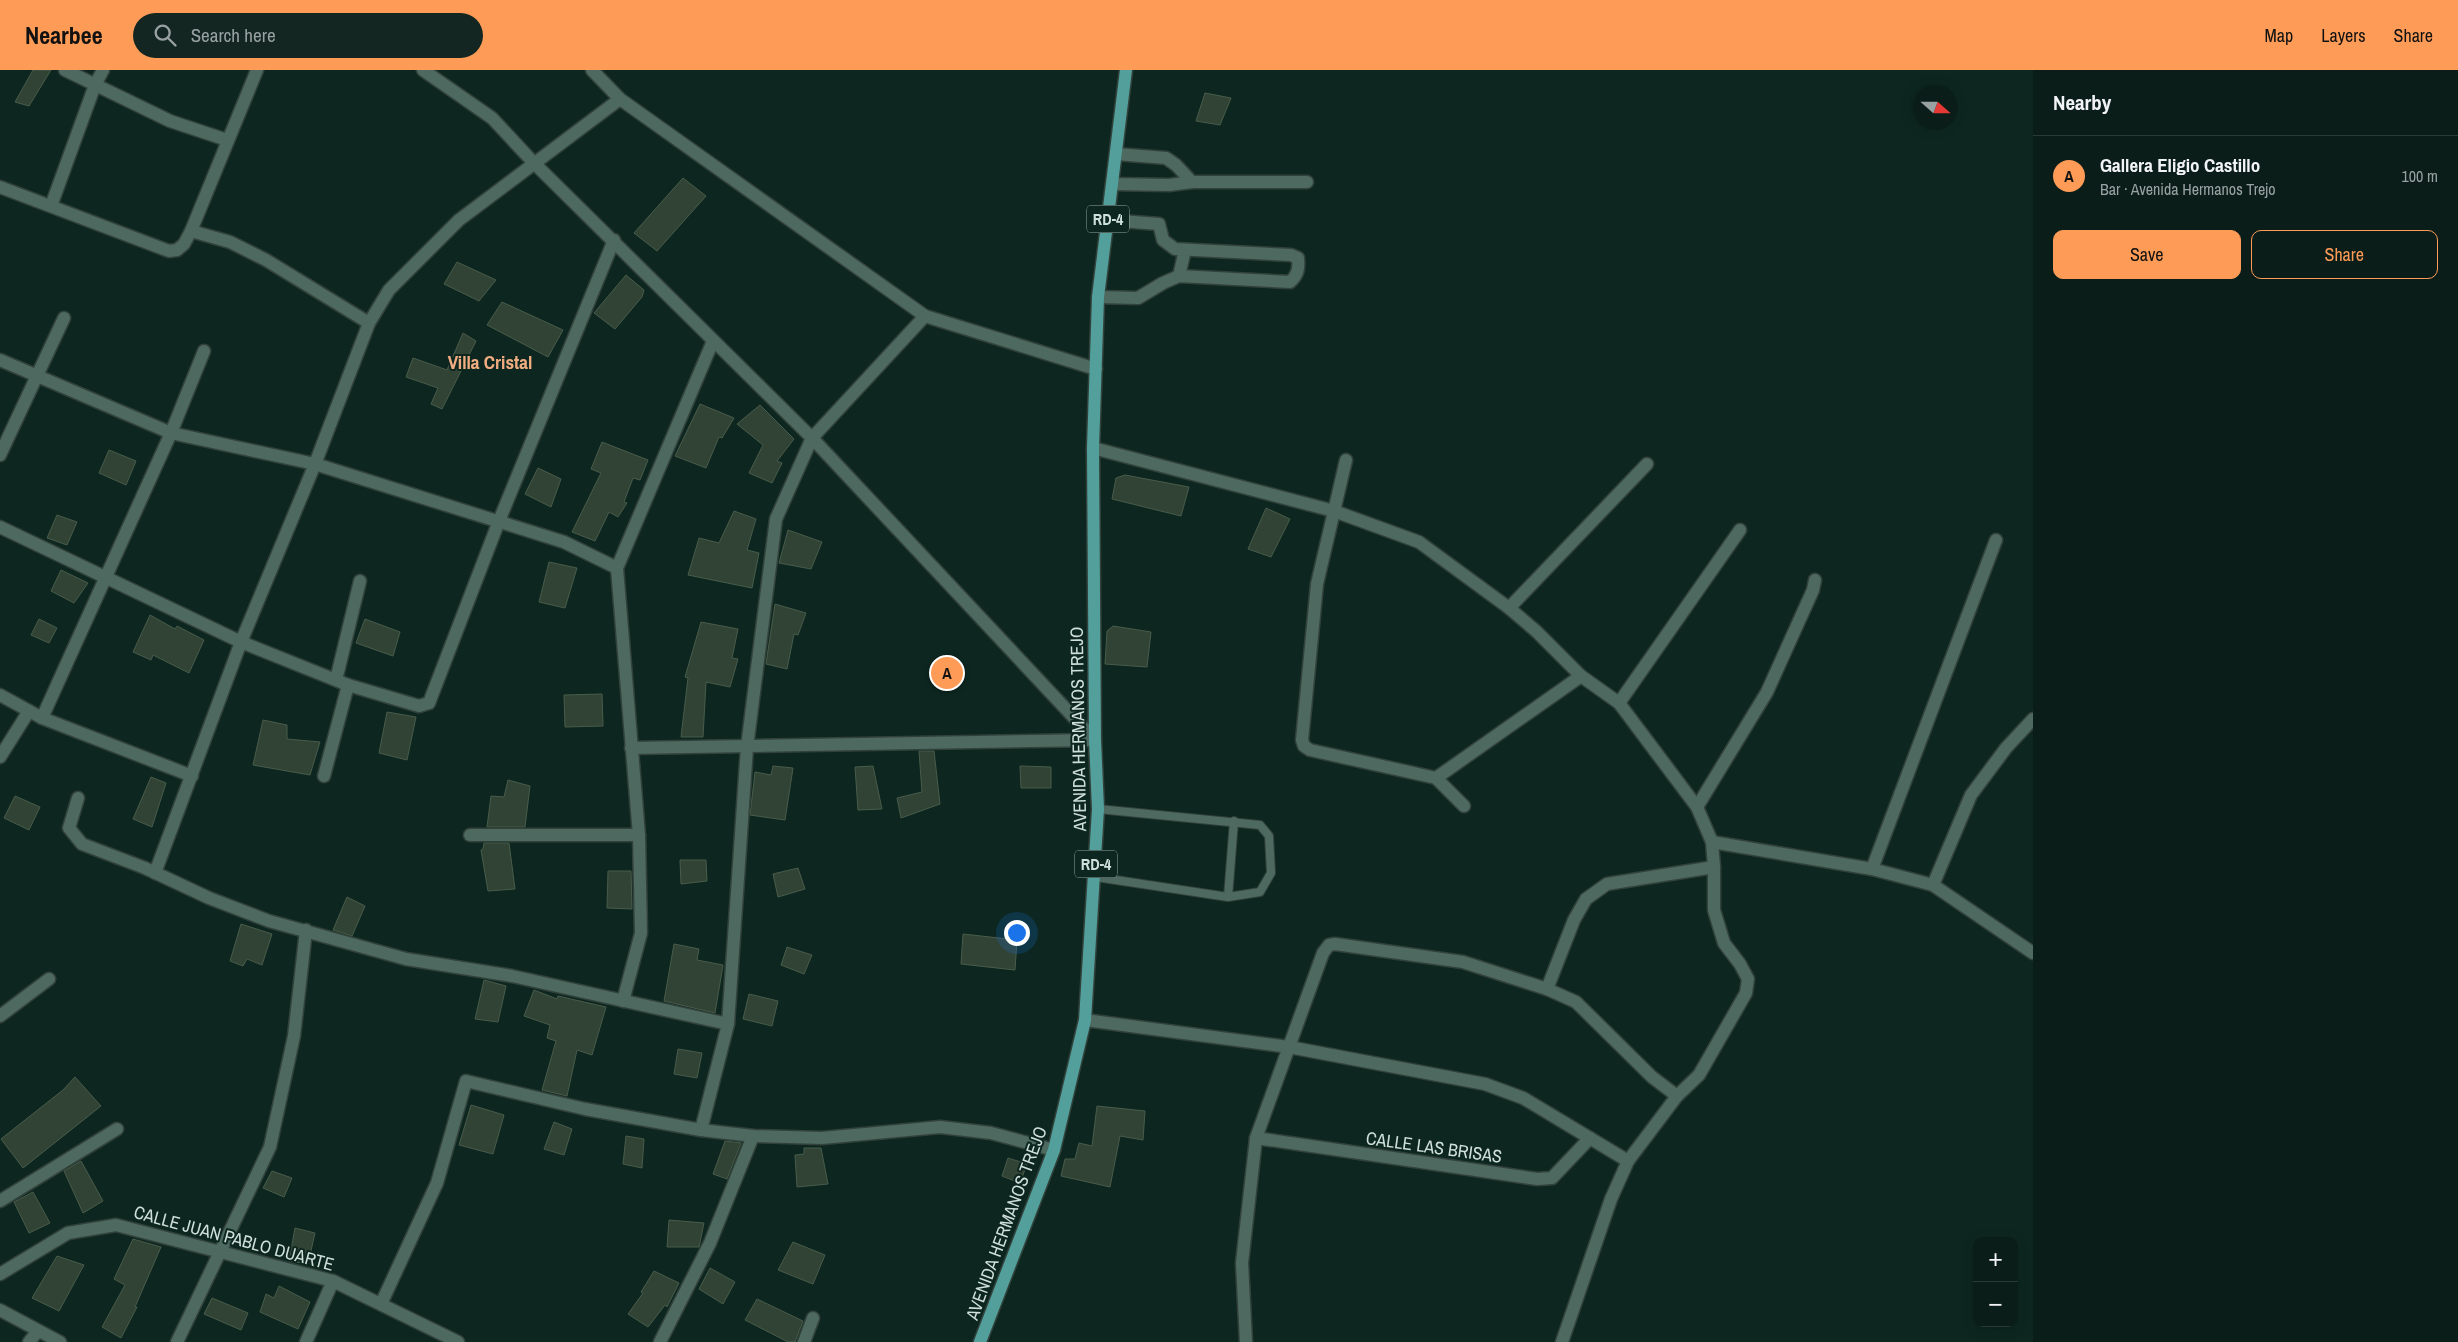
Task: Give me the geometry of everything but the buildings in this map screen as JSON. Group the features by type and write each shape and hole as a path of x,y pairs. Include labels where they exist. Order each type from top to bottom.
{"main road":[{"name":"RD-4","path":"1096,369 1098,297 1126,70"},
{"name":"AVENIDA HERMANOS TREJO","path":"980,1342 1054,1150 1085,1020 1096,877 1098,809 1095,740 1093,448 1096,369"}],"street":[{"path":"65,70 170,121 227,140"},
{"path":"50,206 95,85 103,70"},
{"path":"0,186 169,250 177,250 184,244 191,231 257,70"},
{"path":"423,70 492,118 533,162 614,240 812,438 1095,740"},
{"path":"592,70 620,99 925,316 1096,369"},
{"path":"155,872 241,642 315,464 369,323 389,290 459,220 533,162 620,99"},
{"path":"1116,154 1166,158 1176,165 1192,182"},
{"path":"1112,184 1169,185 1192,182 1307,182"},
{"path":"1098,297 1138,298 1163,283 1180,276 1290,282 1296,277 1299,266 1298,258 1292,254 1175,249 1164,240 1159,224 1108,220"},
{"path":"191,231 230,242 266,260 369,323"},
{"path":"0,526 241,642 348,685 419,706 429,703 499,521 614,240"},
{"path":"1180,276 1185,250"},
{"path":"701,1130 728,1024 747,747 776,519 812,438 925,316"},
{"path":"0,455 64,318"},
{"path":"624,1000 641,933 639,835 616,568 713,341"},
{"path":"42,718 104,577 171,433 204,351"},
{"path":"0,360 171,433 315,464 564,542 616,568"},
{"path":"1093,448 1334,511 1419,542 1509,608 1536,631 1581,676 1619,703 1697,807 1712,842 1714,910 1724,943 1740,964 1748,979 1746,993 1699,1075 1677,1096 1628,1161 1611,1199 1562,1342"},
{"path":"1346,460 1317,584 1302,740 1304,746 1310,750 1436,778 1464,806"},
{"path":"1509,608 1647,464"},
{"path":"1619,703 1740,530"},
{"path":"1872,870 1996,540"},
{"path":"1697,807 1767,692 1813,590 1815,580"},
{"path":"336,680 360,581"},
{"path":"1436,778 1581,676"},
{"path":"324,776 348,685"},
{"path":"0,695 42,718 192,776"},
{"path":"0,757 29,711"},
{"path":"1934,885 1971,795 2006,748 2033,719"},
{"path":"631,748 1095,740"},
{"path":"78,798 69,828 82,844 155,872 209,898 269,921 406,958 512,976 728,1024"},
{"path":"470,835 639,835"},
{"path":"1712,842 1872,870 1934,885 2033,953"},
{"path":"1547,989 1574,920 1586,899 1607,884 1714,867"},
{"path":"176,1342 270,1147 294,1036 306,930"},
{"path":"1246,1342 1242,1263 1256,1138 1323,953 1329,946 1335,944 1463,962 1547,989 1576,1002 1652,1077 1677,1096"},
{"path":"0,1016 49,979"},
{"path":"1085,1020 1289,1048 1485,1084 1523,1098 1628,1161"},
{"path":"381,1304 437,1183 466,1081 585,1109 701,1130 753,1136 822,1138 940,1127 991,1133 1054,1150"},
{"path":"0,1201 117,1129"},
{"path":"660,1342 710,1243 753,1136"},
{"name":"CALLE LAS BRISAS","path":"1256,1138 1537,1179 1552,1178 1590,1138"},
{"name":"CALLE JUAN PABLO DUARTE","path":"0,1274 68,1233 116,1225 333,1281 458,1342"},
{"path":"306,1342 333,1281"},
{"path":"0,1310 60,1342"},
{"path":"804,1342 813,1318"},
{"path":"29,1342 38,1331"}],"lane":[{"path":"1096,877 1228,897 1260,892 1272,873 1269,836 1260,825 1234,820 1098,809"},
{"path":"1228,897 1234,820"}],"place":[{"name":"Gallera Eligio Castillo","path":"947,673"}],"district":[{"name":"Villa Cristal","path":"490,362"}]}
